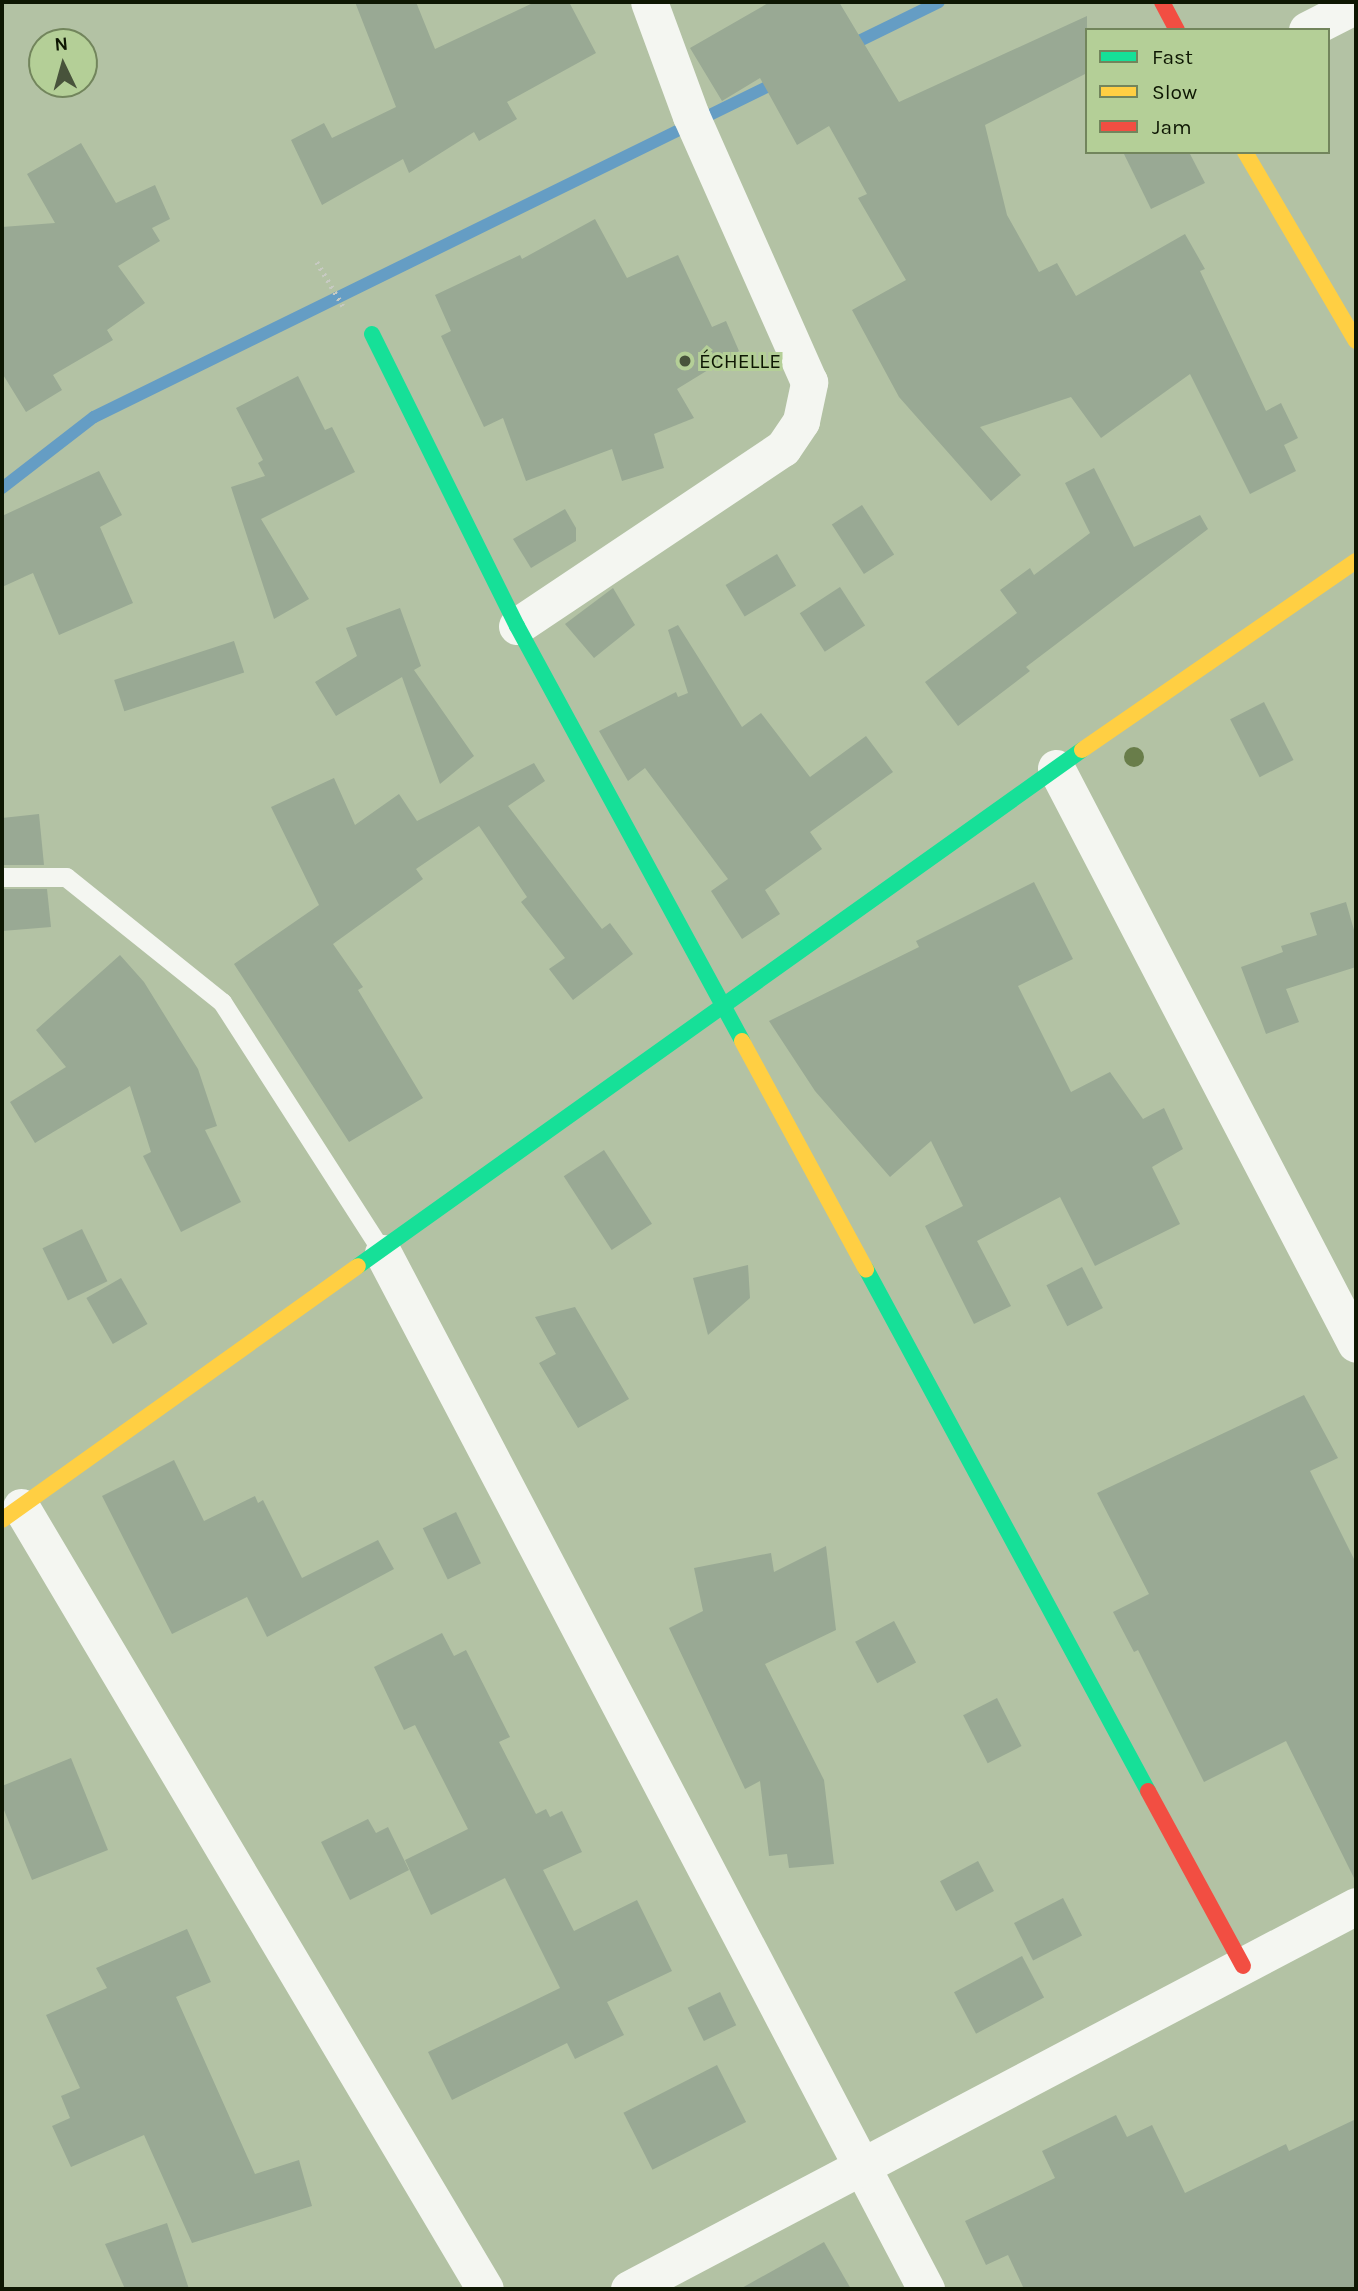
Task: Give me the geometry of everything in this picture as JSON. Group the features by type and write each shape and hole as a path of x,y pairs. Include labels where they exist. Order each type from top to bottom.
{"street":[{"path":"517,626 783,448 801,421 809,382 691,116 649,2"},
{"path":"1162,2 1176,28"},
{"path":"1311,28 1356,5"},
{"path":"1246,154 1356,341"},
{"path":"372,334 517,626 1243,1966"},
{"path":"485,2289 11,1514 383,1253 722,1006 1056,768 1356,561"},
{"path":"1056,768 1356,1344"},
{"path":"383,1253 926,2289"},
{"path":"629,2289 1356,1906"}],"lane":[{"path":"2,877 66,877 222,1002 383,1253"}],"path":[{"path":"317,262 332,289"}],"building":[{"path":"355,2 416,2 435,49 535,2 569,2 596,53 507,102 517,119 479,141 474,132 409,173 403,159 322,205 291,140 324,123 332,138 396,107"},
{"path":"770,2 839,2 899,102 1087,16 1085,74 985,125 1007,215 1039,272 1057,263 1076,296 1185,234 1205,269 1200,271 1266,411 1281,403 1298,438 1284,445 1296,471 1250,494 1190,374 1101,438 1071,397 980,427 1021,475 991,501 899,397 852,310 906,280 858,198 867,194 829,126 797,145 760,78 722,101 690,48"},
{"path":"81,143 116,203 155,185 170,219 152,228 160,241 118,266 145,303 107,330 113,340 53,375 62,390 26,412 2,373 2,227 55,223 27,174"},
{"path":"1124,154 1190,154 1205,183 1151,209"},
{"path":"595,219 627,278 678,255 712,327 726,321 739,351 677,389 694,418 654,434 664,468 622,481 612,449 526,481 503,418 484,427 441,336 451,331 435,295 520,255 522,259"},
{"path":"298,376 325,430 332,427 355,472 261,519 309,599 274,619 231,487 265,476 258,463 263,460 236,408"},
{"path":"1094,468 1134,547 1200,515 1208,529 1026,667 1030,671 958,726 925,682 1017,613 1000,590 1030,568 1034,575 1090,533 1065,483"},
{"path":"99,471 122,515 100,527 133,603 59,635 33,573 2,587 2,516"},
{"path":"862,505 894,554 864,574 832,525"},
{"path":"565,509 576,528 576,541 531,568 513,539"},
{"path":"777,554 796,586 745,617 726,585"},
{"path":"840,587 865,626 825,652 800,613"},
{"path":"613,588 635,625 594,658 565,624"},
{"path":"400,608 421,666 414,670 474,756 440,784 402,677 336,716 315,682 357,656 346,628"},
{"path":"678,625 742,727 761,713 810,777 866,736 893,772 810,832 822,849 765,890 780,914 742,939 711,891 728,879 645,768 628,781 599,731 676,692 678,697 688,693 668,630"},
{"path":"234,641 244,672 124,711 114,680"},
{"path":"1264,702 1294,760 1260,777 1230,719"},
{"path":"534,763 545,781 508,806 602,929 610,923 633,954 573,1000 549,969 565,958 521,902 527,897 479,826 416,869 423,879 333,944 363,987 358,990 423,1098 349,1142 234,964 319,905 271,807 334,778 355,825 399,794 417,821"},
{"path":"39,814 44,865 2,865 2,818"},
{"path":"1034,882 1073,959 1018,986 1071,1092 1110,1072 1143,1119 1164,1108 1183,1149 1152,1167 1180,1224 1095,1266 1060,1197 977,1241 1011,1306 974,1324 925,1226 963,1206 931,1141 890,1177 815,1091 769,1021 919,947 916,941"},
{"path":"2,889 47,889 51,927 2,931"},
{"path":"1346,902 1356,937 1356,967 1286,989 1299,1022 1266,1034 1241,967 1283,952 1281,946 1317,935 1310,913"},
{"path":"120,955 144,982 198,1069 217,1126 205,1130 241,1202 181,1232 143,1156 151,1152 130,1086 35,1143 10,1102 66,1067 36,1030"},
{"path":"604,1150 652,1224 612,1250 564,1176"},
{"path":"82,1229 107,1281 68,1300 42,1248"},
{"path":"748,1265 750,1298 708,1335 693,1278"},
{"path":"1082,1267 1103,1308 1067,1326 1046,1285"},
{"path":"121,1278 148,1324 113,1344 86,1298"},
{"path":"575,1307 629,1399 578,1428 539,1363 556,1354 535,1317"},
{"path":"1304,1395 1338,1458 1310,1471 1356,1563 1356,1882 1286,1741 1204,1782 1138,1650 1134,1652 1113,1612 1149,1594 1097,1493"},
{"path":"174,1460 204,1521 255,1496 258,1503 263,1500 302,1578 378,1540 394,1569 267,1637 247,1597 172,1634 102,1496"},
{"path":"456,1512 481,1563 448,1579 423,1528"},
{"path":"826,1546 836,1630 765,1664 824,1780 834,1864 789,1868 787,1854 769,1856 760,1781 745,1789 669,1628 703,1611 694,1568 771,1553 774,1572"},
{"path":"894,1621 916,1662 877,1683 855,1642"},
{"path":"442,1633 454,1656 466,1650 510,1737 499,1742 536,1814 546,1809 550,1817 562,1811 582,1852 543,1870 574,1931 637,1900 672,1971 607,2002 624,2035 575,2059 567,2043 452,2100 428,2052 560,1988 505,1878 431,1915 405,1860 468,1829 415,1725 404,1730 374,1667"},
{"path":"997,1698 1022,1746 988,1763 963,1715"},
{"path":"71,1758 108,1850 32,1880 2,1805 2,1786"},
{"path":"368,1819 376,1833 388,1827 409,1870 350,1900 321,1842"},
{"path":"978,1861 994,1891 956,1911 940,1881"},
{"path":"1063,1898 1082,1935 1033,1960 1014,1923"},
{"path":"187,1929 211,1982 176,1997 255,2174 299,2160 312,2206 192,2243 144,2135 71,2167 52,2126 70,2118 61,2096 80,2088 46,2015 107,1988 96,1968"},
{"path":"1022,1956 1044,1997 976,2034 954,1992"},
{"path":"720,1992 736,2025 704,2041 688,2008"},
{"path":"717,2065 746,2122 652,2170 623,2113"},
{"path":"1116,2115 1127,2137 1152,2125 1185,2193 1286,2144 1289,2151 1356,2119 1356,2289 1024,2289 1008,2255 986,2265 965,2221 1055,2178 1042,2151"},
{"path":"167,2223 189,2289 125,2289 105,2244"},
{"path":"824,2242 851,2289 740,2289"}],"waterway":[{"path":"849,46 939,2"},
{"path":"2,488 94,417 779,81"}],"traffic: fast":[{"path":"372,334 517,626 742,1041"},
{"path":"358,1266 1082,750"},
{"path":"866,1269 1148,1791"}],"traffic: slow":[{"path":"1246,154 1356,341"},
{"path":"1082,750 1356,561"},
{"path":"742,1041 866,1269"},
{"path":"2,1520 358,1266"}],"traffic: jam":[{"path":"1162,2 1176,28"},
{"path":"1148,1791 1243,1966"}],"place":[{"name":"ÉCHELLE","path":"685,361"}]}
